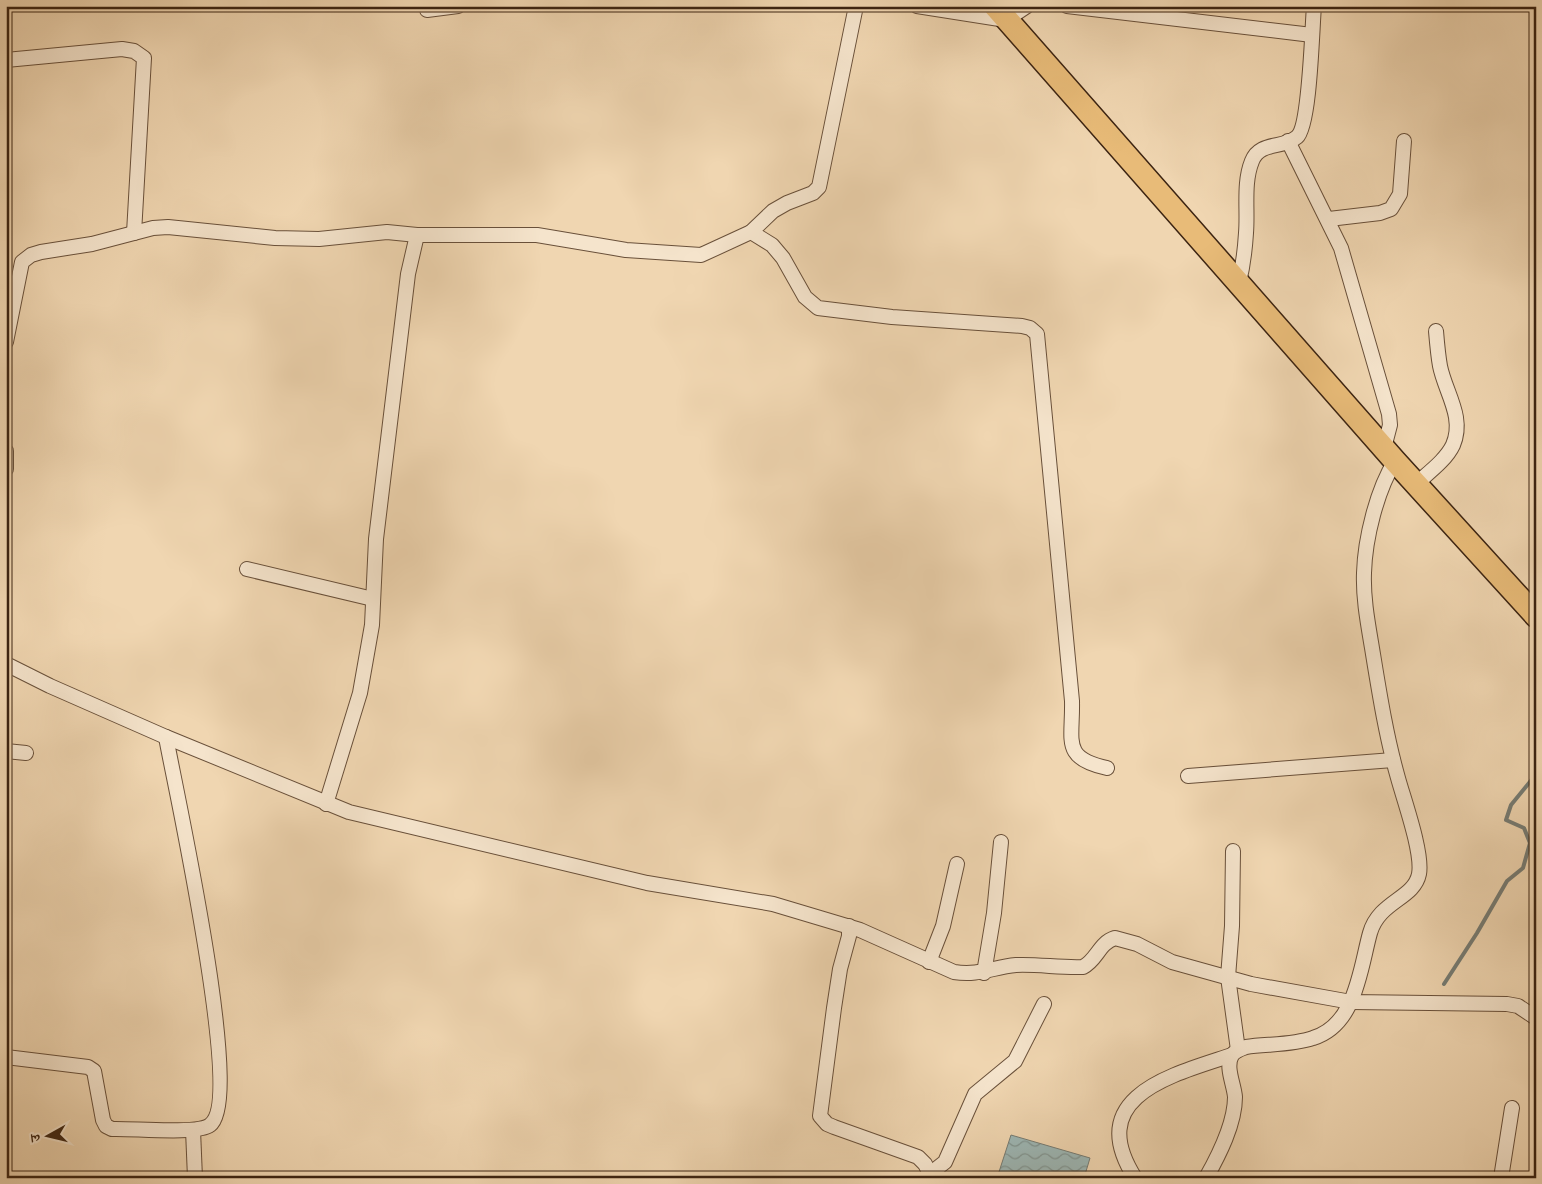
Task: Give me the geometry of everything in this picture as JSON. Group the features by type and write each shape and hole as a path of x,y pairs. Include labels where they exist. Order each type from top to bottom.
{"main road":[{"path":"1001,13 1389,455 1536,616"}],"street":[{"path":"427,10 458,6"},
{"path":"6,342 22,262 31,255 168,227 275,238 319,239 387,232 417,235 537,235 626,250 691,256 710,253 751,232 786,203 813,193 819,187 856,6"},
{"path":"917,6 1001,13 1027,6"},
{"path":"1067,6 1312,35"},
{"path":"1239,282 1246,232 1248,173 1252,160 1258,152 1267,147 1297,137 1303,124 1314,6"},
{"path":"6,60 103,50 139,55 134,233"},
{"path":"1135,1178 1124,1160 1118,1142 1118,1130 1124,1111 1159,1082 1235,1052 1312,1039 1326,1033 1351,1002 1360,976 1372,924 1385,908 1408,891 1419,874 1419,863 1412,829 1393,760 1367,619 1364,572 1377,500 1389,455 1390,414 1341,248 1329,219 1288,141"},
{"path":"1329,219 1380,213 1391,209 1400,194 1404,141"},
{"path":"751,232 772,245 783,258 805,297 818,308 892,317 1022,326 1030,328 1037,334 1072,701 1073,751 1078,758 1090,764 1107,768"},
{"path":"326,804 360,693 372,625 376,539 408,274 417,235"},
{"path":"1416,484 1444,457 1453,445 1456,433 1453,401 1440,366 1436,332"},
{"path":"6,451 6,469"},
{"path":"247,569 373,599"},
{"path":"6,664 166,738 326,804 375,819 648,883 774,904 849,926 885,939 929,962 954,972 984,973 1020,965 1083,967 1097,955 1102,945 1115,938 1137,944 1172,962 1251,984 1351,1002 1507,1004 1534,1012"},
{"path":"6,1058 88,1067 94,1071 103,1120 106,1126 112,1130 193,1130 209,1126 214,1122 218,1112 218,1067 213,999 197,889 166,738"},
{"path":"6,750 26,753"},
{"path":"1188,776 1393,760"},
{"path":"984,973 994,913 1001,842"},
{"path":"1206,1178 1221,1145 1235,1097 1230,1064 1235,1052 1228,977 1232,926 1233,851"},
{"path":"929,962 947,912 957,864"},
{"path":"849,926 849,936 835,999 820,1116 827,1124 918,1157 931,1175 945,1162 975,1094 1015,1061 1044,1004"},
{"path":"1501,1178 1512,1108"},
{"path":"193,1130 195,1178"}],"water":[{"path":"1011,1135 1090,1158 1084,1178 997,1178"}],"waterway":[{"path":"1444,984 1477,933 1507,881 1523,868 1530,843 1524,828 1506,820 1511,805 1533,778 1536,778"}]}
